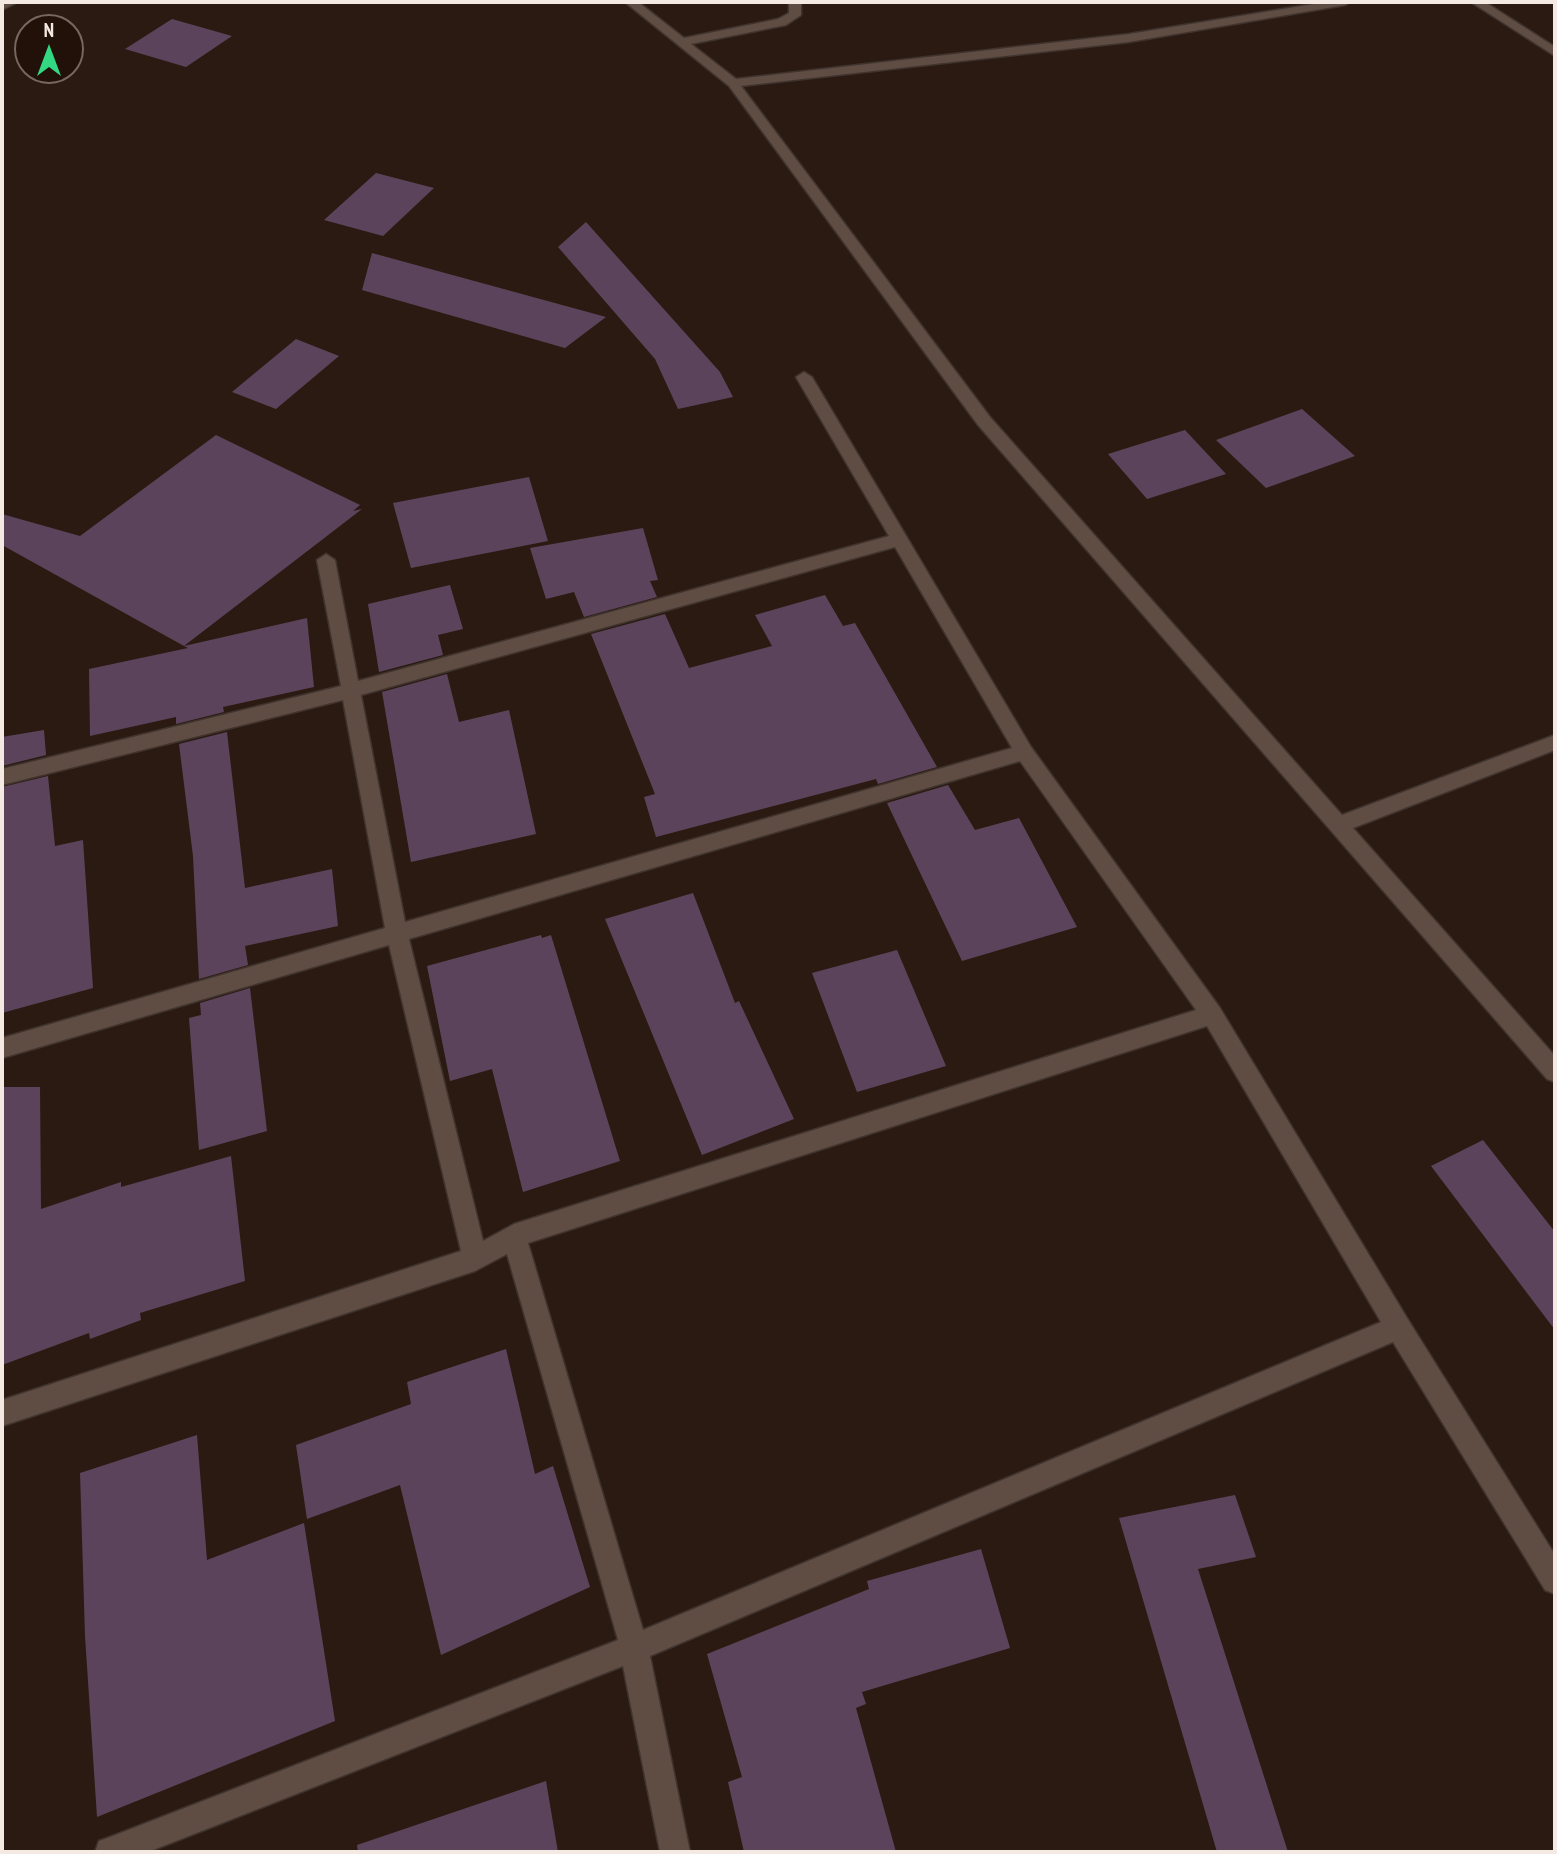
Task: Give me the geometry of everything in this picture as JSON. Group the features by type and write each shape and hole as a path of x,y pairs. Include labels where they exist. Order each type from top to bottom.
{"street":[{"path":"2,7 12,2"},
{"path":"631,2 733,83 984,421 1555,1072"},
{"path":"681,42 782,22 795,15 795,2"},
{"path":"733,83 1129,38 1345,2"},
{"path":"1476,2 1555,51"},
{"path":"804,377 901,538 1024,752 1212,1015 1398,1327 1555,1580"},
{"path":"2,777 349,691 901,538"},
{"path":"326,560 397,934 475,1259"},
{"path":"1339,825 1555,742"},
{"path":"2,1048 1024,752"},
{"path":"2,1413 475,1259 514,1236 1212,1015"},
{"path":"514,1236 634,1648 675,1852"},
{"path":"110,1852 634,1648 1398,1327"}],"building":[{"path":"172,19 232,36 186,67 125,49"},
{"path":"376,173 434,188 383,236 324,220"},
{"path":"586,222 720,372 733,397 678,409 655,359 558,247"},
{"path":"372,253 606,317 565,348 362,290"},
{"path":"296,339 339,356 276,409 232,392"},
{"path":"1302,409 1355,456 1266,488 1216,440"},
{"path":"1185,430 1226,474 1147,499 1108,454"},
{"path":"216,435 360,505 353,511 362,509 184,646 2,545 2,514 80,536"},
{"path":"529,477 548,541 411,568 393,503"},
{"path":"643,528 658,580 650,581 657,597 584,617 574,592 546,599 530,548"},
{"path":"450,585 463,629 438,635 443,655 379,672 368,604"},
{"path":"825,595 843,626 855,623 937,767 878,784 876,779 656,837 644,797 655,794 591,634 665,614 689,668 772,646 755,615"},
{"path":"307,618 314,687 223,707 224,712 176,724 176,717 90,736 89,669 188,648 184,646"},
{"path":"447,674 459,722 509,710 536,834 411,862 382,692"},
{"path":"44,730 46,755 2,766 2,737"},
{"path":"227,732 245,888 332,869 338,926 245,946 248,965 199,979 193,856 179,744"},
{"path":"48,776 55,846 83,840 93,988 2,1013 2,787"},
{"path":"948,785 975,830 1019,818 1077,927 962,961 887,803"},
{"path":"693,893 735,1003 739,1001 794,1119 702,1155 605,919"},
{"path":"541,935 542,938 551,935 620,1161 523,1192 492,1069 450,1081 427,966"},
{"path":"897,950 946,1066 857,1092 812,973"},
{"path":"250,988 267,1131 199,1150 189,1018 201,1015 200,1003"},
{"path":"2,1087 40,1087 41,1209 121,1182 121,1187 231,1156 245,1281 140,1313 141,1320 90,1339 89,1333 2,1365"},
{"path":"1483,1140 1555,1232 1555,1330 1431,1166"},
{"path":"506,1349 535,1474 553,1466 590,1587 441,1655 400,1485 307,1519 296,1445 411,1404 407,1382"},
{"path":"197,1435 207,1560 304,1523 335,1721 97,1817 85,1636 80,1473"},
{"path":"1235,1495 1256,1557 1198,1569 1288,1852 1217,1852 1119,1518"},
{"path":"981,1549 1010,1648 862,1692 866,1704 856,1708 896,1852 744,1852 728,1782 742,1777 707,1654 869,1589 867,1581"},
{"path":"546,1781 558,1852 358,1852 357,1845"}]}
